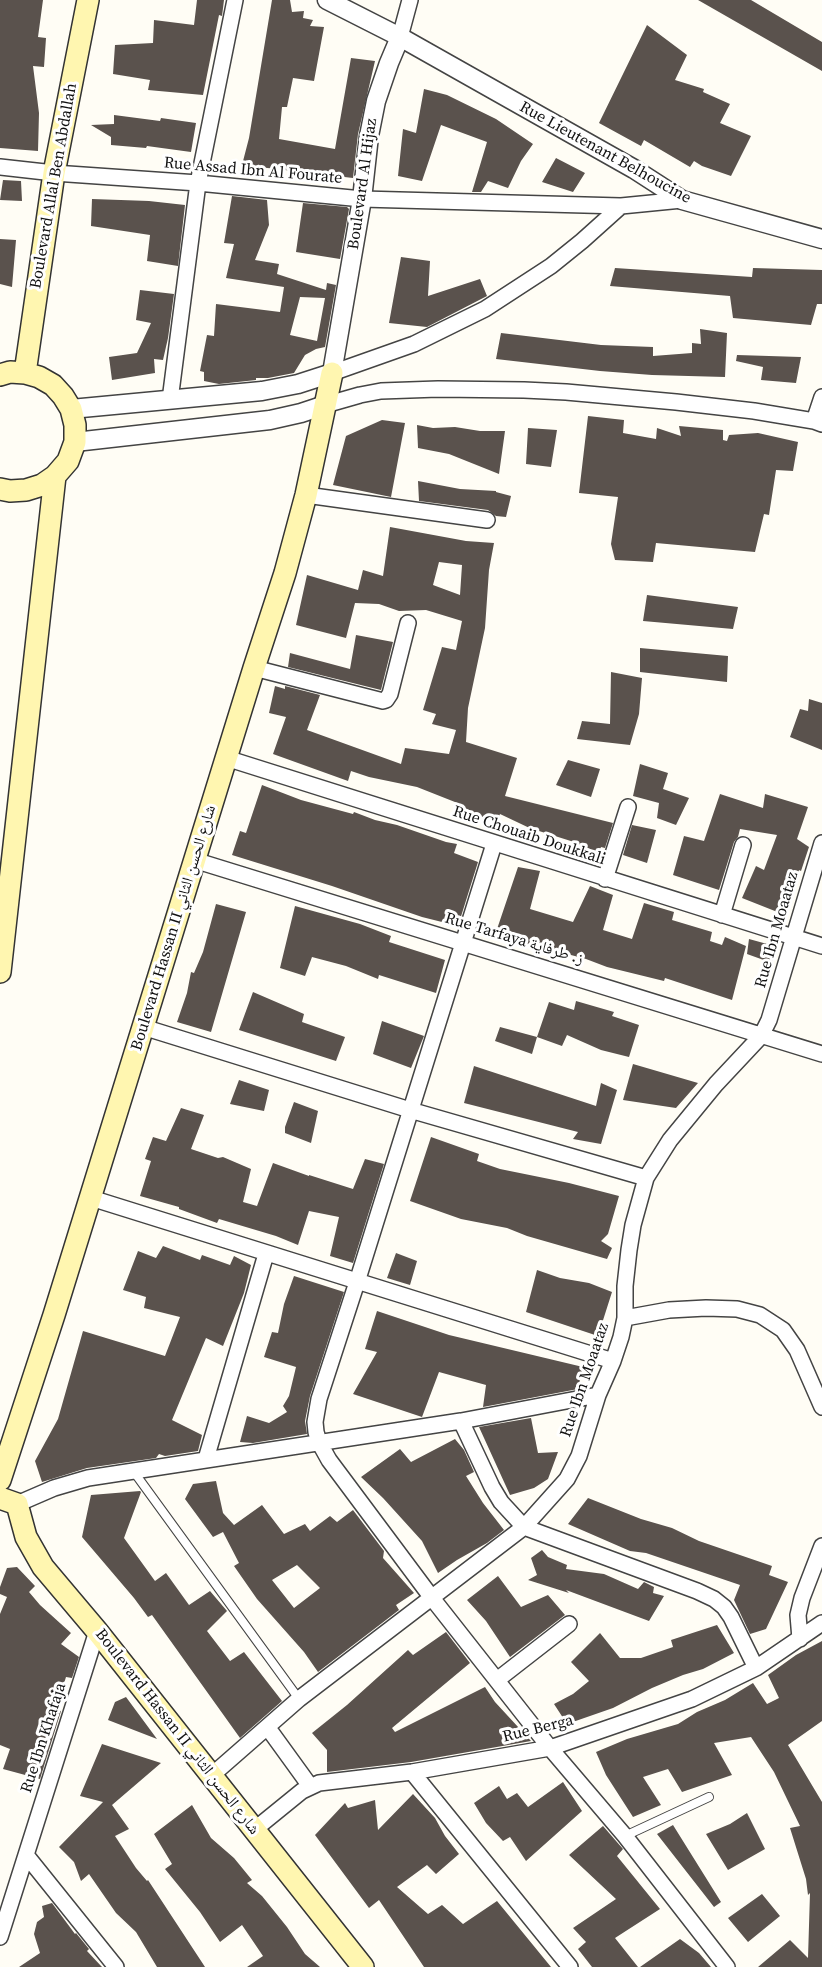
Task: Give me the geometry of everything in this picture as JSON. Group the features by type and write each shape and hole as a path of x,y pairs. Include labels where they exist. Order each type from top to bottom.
{"main road":[{"name":"Boulevard Allal Ben Abdallah","path":"25,373 54,173 88,0"},
{"path":"0,375 10,372 25,373 39,377 52,385 71,409 75,425 75,442 68,461 55,476 42,485 26,490 0,489"},
{"name":"Boulevard Hassan II شارع الحسن الثاني","path":"0,1480 91,1198 142,1027 285,573 306,495 332,373"},
{"path":"0,972 55,476"},
{"name":"Boulevard Hassan II شارع الحسن الثاني","path":"9,1501 43,1567 97,1630 363,1967"}],"street":[{"path":"170,399 198,183 235,0"},
{"name":"Rue Lieutenant Belhoucine","path":"327,0 400,37 634,169 682,200 822,238"},
{"name":"Boulevard Al Hijaz","path":"332,373 362,199 369,136 376,101 400,37 410,0"},
{"name":"Rue Assad Ibn Al Fourate","path":"0,167 362,199 621,206 682,200"},
{"path":"71,409 272,389 298,384 414,344 485,309 551,266 621,206"},
{"path":"75,442 270,420 381,391 524,390 676,402 818,423 822,397"},
{"path":"306,495 487,520"},
{"path":"254,668 383,701 390,694 408,623"},
{"name":"Rue Chouaib Doukkali","path":"226,758 822,946"},
{"path":"605,879 628,807"},
{"name":"Rue Ibn Moaataz","path":"211,1776 299,1700 524,1527 567,1479 574,1468 598,1395 613,1361 625,1318 625,1286 629,1250 633,1225 646,1178 670,1140 716,1084 761,1036 770,1020 822,843"},
{"path":"494,844 316,1409 315,1422 319,1442 329,1460 432,1598 550,1748 625,1836 727,1967"},
{"path":"722,915 743,845"},
{"name":"Rue Tarfaya ز. طرفاية","path":"194,860 822,1054"},
{"path":"142,1027 410,1110 646,1178"},
{"path":"91,1198 613,1361"},
{"path":"206,1459 266,1254"},
{"path":"625,1318 669,1310 706,1308 737,1309 760,1315 783,1330 797,1350 822,1407"},
{"path":"9,1501 68,1483 107,1475 461,1421 598,1395"},
{"path":"461,1421 492,1487 501,1502 524,1527 714,1599 731,1617 756,1668"},
{"path":"800,1639 798,1615 802,1598 822,1546"},
{"name":"Rue Berga","path":"254,1830 310,1786 412,1772 550,1748 692,1700 756,1668 822,1623"},
{"path":"497,1680 569,1624"},
{"name":"Rue Ibn Khafaja","path":"0,1937 97,1630"},
{"path":"268,1728 310,1786"},
{"path":"412,1772 570,1967"},
{"path":"26,1855 116,1967"}],"lane":[{"path":"134,1472 299,1700"},
{"path":"625,1836 709,1797"}],"building":[{"path":"0,0 43,0 38,37 46,38 44,67 33,66 39,113 38,151 0,148"},
{"path":"197,0 224,0 203,95 148,90 150,80 113,74 115,45 153,43 154,20 194,25"},
{"path":"272,0 290,0 292,12 304,11 303,18 313,20 310,26 324,27 314,81 293,78 287,107 282,107 279,139 335,149 351,58 375,61 358,134 353,178 242,165 249,138"},
{"path":"698,0 751,0 822,42 822,71"},
{"path":"647,25 687,55 675,80 704,89 703,92 730,104 720,123 751,136 731,176 694,161 690,167 644,140 641,146 599,123"},
{"path":"424,89 447,95 496,119 533,144 521,161 508,188 488,181 481,192 472,192 487,142 441,125 422,181 398,176 403,129 416,133"},
{"path":"114,115 196,123 191,152 147,146 146,148 111,145 111,137 91,125 114,124"},
{"path":"556,158 585,173 573,192 542,182"},
{"path":"3,180 21,181 22,201 0,200"},
{"path":"232,196 267,200 269,225 255,260 279,264 277,274 326,290 327,283 336,285 325,347 305,355 294,373 219,384 204,381 204,372 200,371 207,335 214,336 216,304 280,312 284,287 226,278 234,244 224,243","holes":["300,297 325,298 317,341 290,335"]},
{"path":"92,199 185,205 178,266 147,261 150,235 91,226"},
{"path":"303,203 349,209 340,259 296,252"},
{"path":"0,239 16,240 12,287 0,284"},
{"path":"401,257 430,261 428,296 480,279 487,296 427,327 389,323"},
{"path":"615,268 752,277 753,268 822,270 822,304 817,304 811,325 733,318 730,296 610,286"},
{"path":"140,290 174,294 163,360 154,359 155,373 112,380 109,357 137,353 151,323 136,320"},
{"path":"700,329 727,333 725,377 600,371 496,359 501,333 601,345 653,347 653,356 692,353 692,343 701,344"},
{"path":"737,355 801,357 796,383 761,380 763,367 736,361"},
{"path":"588,416 624,420 623,433 656,439 657,428 681,436 679,426 723,430 723,440 727,441 729,435 758,433 798,442 793,471 776,470 769,515 764,514 755,552 656,543 653,562 615,560 611,544 618,497 579,493"},
{"path":"382,420 405,423 391,497 333,485 346,436"},
{"path":"417,425 433,428 455,427 480,431 505,431 499,474 449,454 418,448"},
{"path":"528,428 557,430 551,467 526,464"},
{"path":"418,481 460,489 496,491 511,496 506,517 496,516 488,510 419,501"},
{"path":"390,527 466,541 494,543 489,570 485,628 468,708 466,742 517,758 505,796 613,823 605,848 601,847 599,853 574,842 538,832 500,814 497,822 459,809 460,804 417,787 351,771 348,781 273,754 286,717 269,713 275,686 285,689 285,686 320,695 307,730 401,764 405,748 449,754 456,730 432,724 436,714 423,710 442,647 456,650 462,621 426,610 399,611 379,604 355,603 346,638 296,625 307,575 358,590 363,570 383,576","holes":["439,562 462,565 460,595 433,585"]},
{"path":"647,595 738,607 733,629 643,621"},
{"path":"356,635 393,642 381,690 288,667 290,653 350,669"},
{"path":"640,648 728,656 727,682 640,672"},
{"path":"611,672 642,678 639,714 630,745 577,739 582,721 610,724"},
{"path":"809,699 822,703 822,750 790,737 800,709 808,711"},
{"path":"568,760 600,769 591,797 556,785"},
{"path":"640,764 668,773 663,789 689,798 676,825 657,818 659,803 633,796"},
{"path":"262,785 301,800 353,814 354,812 457,844 454,853 478,862 458,926 422,917 232,855 240,831 246,833"},
{"path":"720,794 763,808 765,794 808,807 797,839 809,847 785,915 742,898 756,866 764,870 777,835 740,829 719,890 673,875 684,836 704,841"},
{"path":"632,825 656,830 647,863 623,855"},
{"path":"518,867 540,871 530,909 573,922 590,886 613,895 603,930 632,939 644,903 674,912 672,920 712,932 710,941 722,945 725,937 746,946 732,1000 665,978 664,981 541,947 520,946 494,938"},
{"path":"216,904 246,912 211,1032 177,1022 187,993 191,972 194,973 203,952"},
{"path":"295,906 360,924 391,936 389,942 445,960 436,993 379,975 378,979 346,966 312,957 305,976 280,968"},
{"path":"749,939 778,947 772,963 747,954"},
{"path":"253,992 304,1014 302,1022 345,1037 336,1061 239,1030"},
{"path":"576,1001 614,1012 612,1016 639,1025 629,1057 601,1050 567,1035 562,1046 537,1037 549,1002 574,1010"},
{"path":"382,1021 424,1036 411,1068 373,1054"},
{"path":"500,1027 537,1037 532,1054 495,1041"},
{"path":"633,1064 698,1083 676,1108 623,1100"},
{"path":"474,1066 596,1106 601,1083 617,1090 601,1144 573,1139 578,1132 464,1103"},
{"path":"239,1080 269,1090 264,1111 230,1104"},
{"path":"294,1102 318,1111 311,1143 285,1133"},
{"path":"181,1108 204,1115 191,1149 218,1158 223,1157 251,1169 243,1202 257,1206 273,1163 353,1189 365,1159 384,1164 353,1263 330,1256 339,1217 309,1211 298,1245 219,1219 217,1223 179,1209 179,1207 140,1196 151,1161 145,1159 153,1137 166,1141"},
{"path":"431,1137 479,1154 477,1161 500,1169 619,1196 608,1234 601,1241 612,1248 607,1259 507,1228 461,1219 410,1201"},
{"path":"163,1246 200,1260 202,1255 230,1265 234,1256 251,1265 244,1293 223,1346 206,1338 172,1420 202,1435 198,1451 165,1456 159,1454 156,1458 87,1468 42,1482 35,1461 58,1419 83,1331 165,1356 180,1317 144,1308 146,1297 123,1290 138,1251 156,1258"},
{"path":"396,1253 417,1261 410,1285 387,1278"},
{"path":"537,1270 560,1278 589,1283 612,1292 598,1336 526,1312"},
{"path":"294,1276 344,1292 310,1396 305,1421 307,1434 253,1443 240,1442 247,1416 269,1423 287,1412 283,1406 289,1396 296,1367 264,1357 272,1332 278,1333 284,1304"},
{"path":"377,1311 449,1335 583,1367 578,1389 483,1407 486,1385 439,1372 422,1417 353,1394 377,1352 365,1349"},
{"path":"531,1418 538,1453 558,1452 548,1479 534,1488 510,1495 479,1427"},
{"path":"455,1439 464,1450 474,1472 466,1476 504,1530 438,1573 422,1541 361,1477 400,1449 411,1462"},
{"path":"216,1481 223,1513 234,1525 262,1505 284,1534 305,1524 310,1531 330,1516 337,1522 353,1510 384,1551 383,1558 414,1593 396,1605 399,1610 318,1672 304,1652 257,1599 234,1566 239,1563 223,1532 213,1537 185,1499 193,1484","holes":["297,1565 320,1588 294,1608 272,1580"]},
{"path":"140,1491 124,1538 155,1581 166,1573 189,1605 210,1591 227,1611 207,1631 230,1661 244,1652 282,1701 240,1738 152,1615 148,1617 82,1537 91,1495"},
{"path":"588,1498 641,1519 672,1528 699,1541 772,1566 769,1575 788,1582 766,1629 750,1634 734,1600 740,1585 646,1553 630,1551 568,1524"},
{"path":"542,1550 548,1557 567,1565 566,1569 604,1574 638,1589 644,1582 654,1587 653,1593 664,1596 649,1621 566,1590 569,1593 528,1580 537,1575 531,1558"},
{"path":"17,1567 35,1586 29,1592 71,1633 61,1644 79,1657 72,1678 66,1677 56,1709 61,1711 40,1779 3,1769 10,1749 0,1745 0,1614 7,1597 0,1594 0,1587 7,1568"},
{"path":"498,1576 521,1607 548,1595 565,1615 510,1657 486,1621 467,1600"},
{"path":"717,1625 734,1653 703,1669 652,1688 613,1708 567,1724 554,1704 573,1694 589,1681 571,1662 600,1633 620,1658 641,1658 673,1647 671,1640"},
{"path":"446,1632 470,1663 392,1728 395,1732 485,1687 495,1702 531,1741 411,1762 327,1772 327,1750 312,1733 408,1650 413,1655"},
{"path":"822,1641 822,1721 788,1745 822,1802 822,1967 758,1967 790,1940 808,1958 810,1893 808,1895 806,1879 790,1828 800,1826 774,1772 751,1737 714,1743 732,1775 682,1792 668,1769 643,1777 661,1805 633,1817 606,1775 596,1752 627,1739 678,1724 753,1683 767,1704 779,1698 768,1675 796,1655"},
{"path":"126,1697 157,1739 108,1720 115,1702"},
{"path":"102,1744 161,1763 112,1805 129,1829 115,1836 136,1868 148,1880 205,1967 157,1967 136,1932 116,1913 89,1874 81,1881 74,1862 59,1847 103,1802 80,1796"},
{"path":"563,1782 582,1811 526,1861 510,1837 503,1841 486,1823 474,1803 499,1786 507,1799 517,1793 528,1807"},
{"path":"413,1794 435,1818 459,1854 436,1874 427,1865 397,1887 428,1914 442,1905 463,1924 497,1901 551,1967 424,1967 379,1900 369,1908 315,1835 345,1803 348,1808 375,1800 378,1830"},
{"path":"192,1805 211,1838 234,1858 252,1880 247,1883 262,1896 305,1954 320,1967 247,1967 263,1956 242,1925 220,1942 200,1912 165,1869 172,1864 154,1834"},
{"path":"747,1813 765,1849 728,1870 706,1834 730,1824"},
{"path":"673,1825 721,1902 714,1907 657,1834"},
{"path":"603,1826 623,1849 617,1856 660,1909 615,1938 638,1967 592,1967 578,1949 586,1942 573,1928 616,1899 569,1855"},
{"path":"762,1894 780,1916 748,1942 728,1918"},
{"path":"52,1903 89,1949 87,1951 102,1967 19,1967 40,1953 34,1934 37,1922 44,1917 42,1906"},
{"path":"680,1939 699,1953 711,1967 640,1967"}]}
